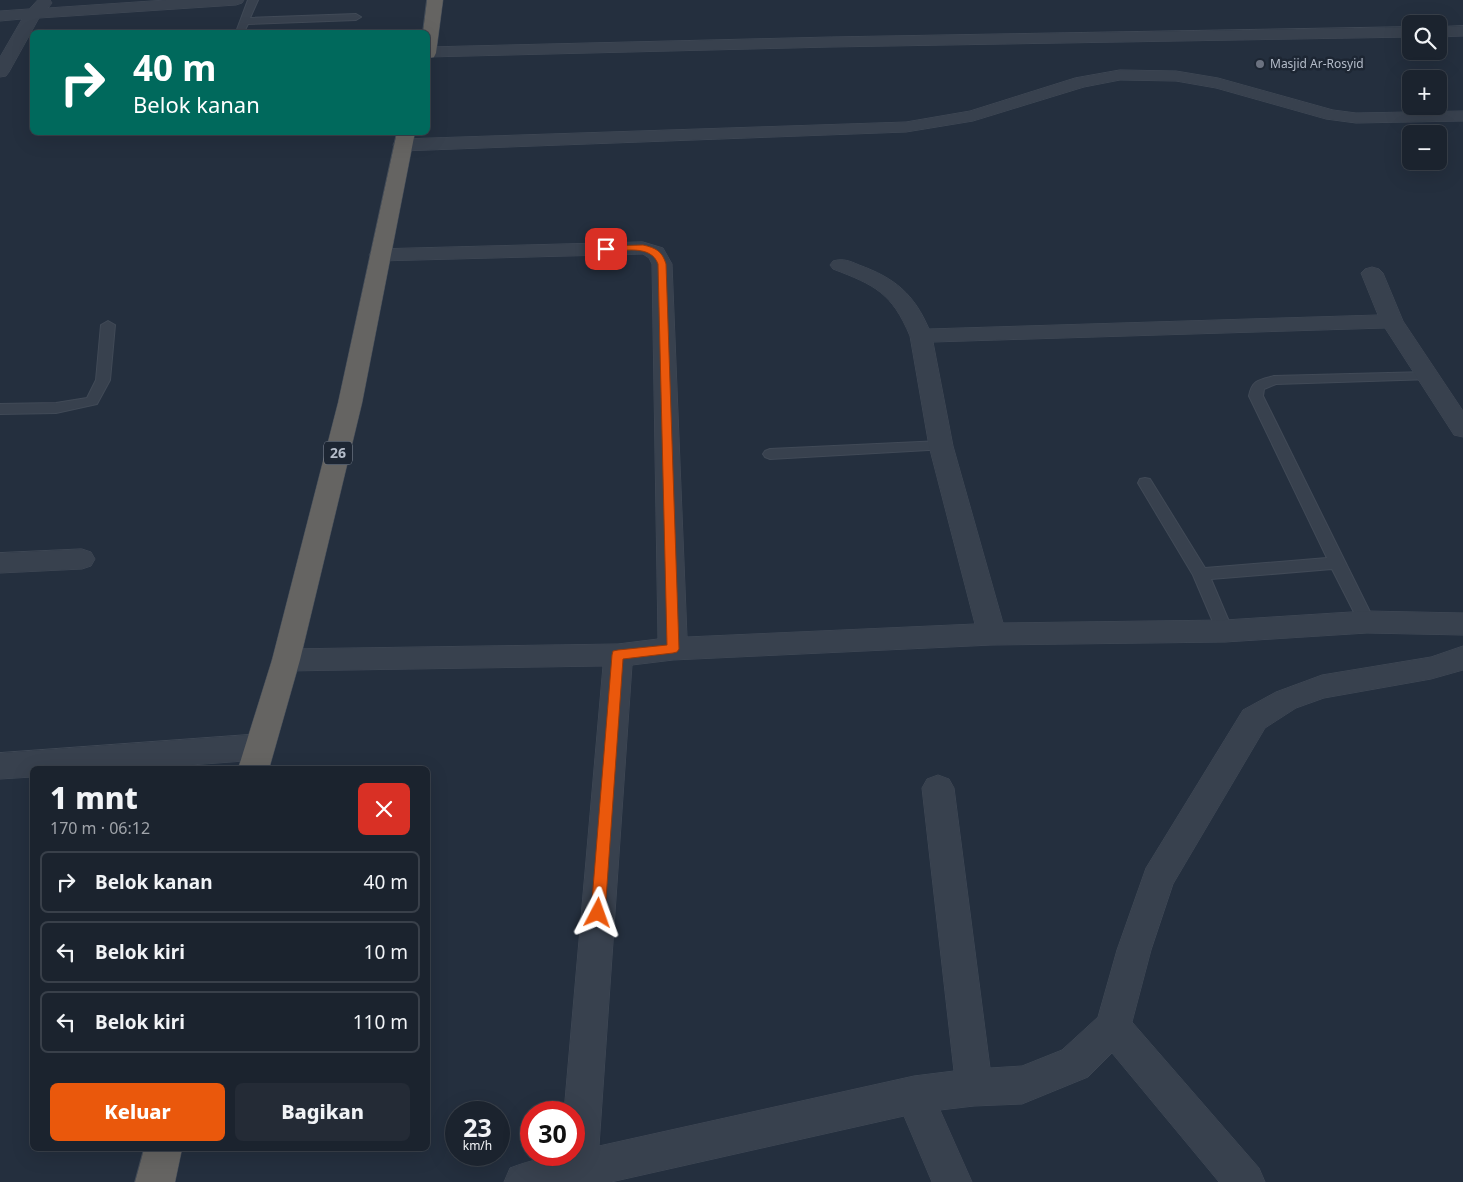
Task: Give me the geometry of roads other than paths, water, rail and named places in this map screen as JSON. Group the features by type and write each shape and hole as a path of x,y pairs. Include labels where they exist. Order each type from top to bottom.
{"highway":[{"path":"430,36 435,0"},
{"name":"26","path":"256,758 286,660 350,403 404,139"},
{"path":"155,1182 163,1151"}],"street":[{"path":"0,72 34,12 47,0"},
{"path":"0,16 34,12 236,0"},
{"path":"1447,32 1463,31"},
{"path":"430,50 1402,32"},
{"path":"404,139 906,127 972,116 1081,82 1120,75 1176,76 1218,82 1332,115 1356,118 1463,116"},
{"path":"380,255 643,248 654,250 660,257 673,649"},
{"path":"840,265 874,277 894,290 909,308 921,336 941,446 992,634"},
{"path":"1372,272 1392,321 1463,429"},
{"path":"921,336 1392,321"},
{"path":"0,563 82,559"},
{"path":"286,660 618,655 673,649 992,634 1225,631 1367,622 1463,624"},
{"path":"578,1171 618,655"},
{"path":"524,1182 914,1095 974,1087 1022,1085 1075,1064 1113,1027 1134,950 1158,879 1254,719 1286,700 1322,686 1430,668 1455,662 1463,657"},
{"path":"0,766 256,758"},
{"path":"938,788 974,1087"},
{"path":"1113,1027 1245,1182"},
{"path":"914,1095 952,1182"}],"lane":[{"path":"241,30 253,0"},
{"path":"245,22 356,17"},
{"path":"0,409 56,408 92,401 103,380 108,325"},
{"path":"1367,622 1256,396 1258,386 1274,380 1427,376"},
{"path":"770,454 941,446"},
{"path":"1145,483 1202,574 1225,631"},
{"path":"1202,574 1337,563"}],"place":[{"name":"Masjid Ar-Rosyid","path":"1260,64"}]}
